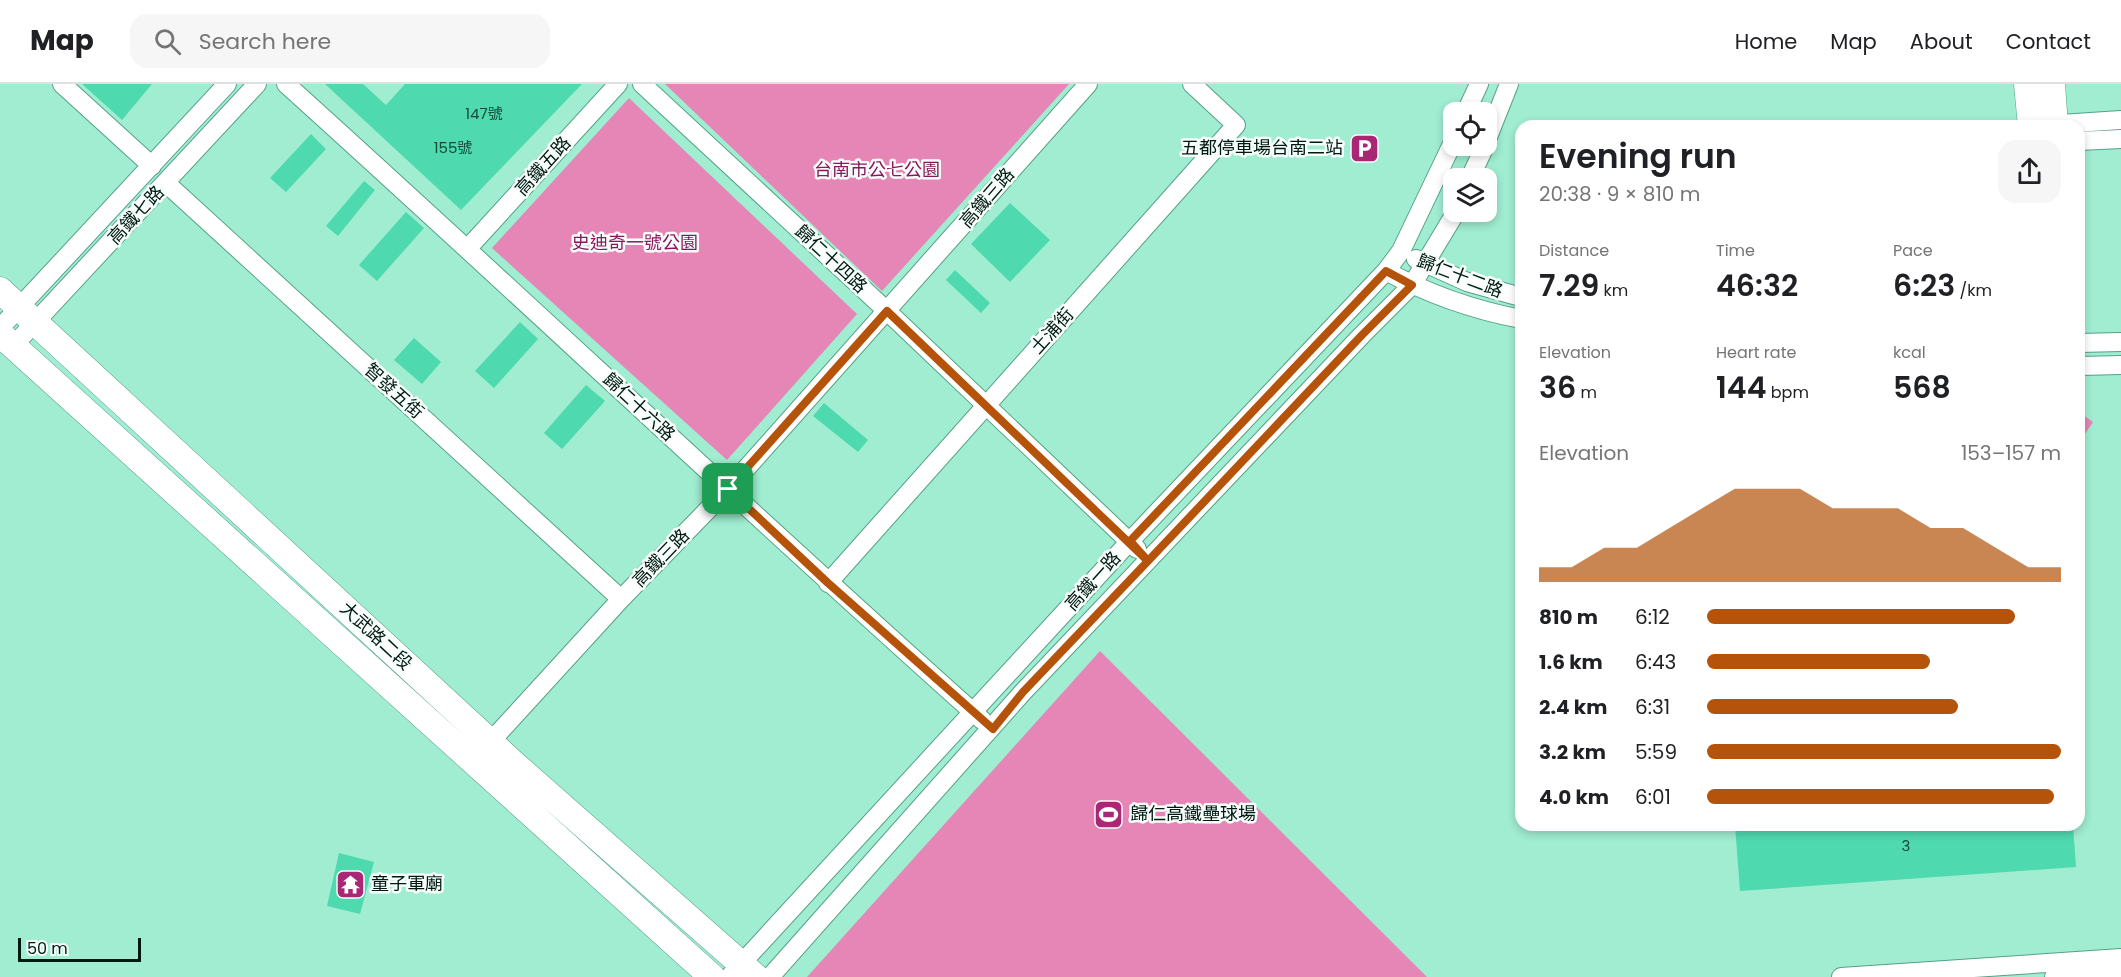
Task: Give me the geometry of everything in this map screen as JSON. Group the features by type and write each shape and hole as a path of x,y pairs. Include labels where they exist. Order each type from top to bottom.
{"street":[{"path":"62,84 152,166"},
{"name":"高鐵七路","path":"28,315 152,166 227,84"},
{"name":"高鐵七路","path":"4,336 166,183 257,84"},
{"name":"歸仁十六路","path":"286,84 468,248 828,583 993,729"},
{"name":"高鐵五路","path":"468,248 618,84"},
{"name":"歸仁十四路","path":"642,84 887,311 985,407 1130,541 1148,561"},
{"name":"高鐵三路","path":"473,762 621,599 728,489 1088,84"},
{"name":"土浦街","path":"828,583 1236,125 1192,84"},
{"path":"1471,102 1479,84"},
{"path":"1497,115 1509,84"},
{"path":"2027,84 2041,120"},
{"path":"2044,120 2052,84"},
{"path":"2085,123 2121,120"},
{"path":"2085,141 2121,139"},
{"name":"高鐵一路","path":"742,973 877,814 974,712 1130,541 1386,271 1401,251 1446,156"},
{"name":"智發五街","path":"166,183 621,599"},
{"name":"高鐵一路","path":"770,977 907,820 993,729 1023,692 1412,285 1449,222"},
{"name":"歸仁十二路","path":"1401,251 1467,282 1515,295"},
{"name":"歸仁十二路","path":"1386,271 1412,285 1462,304 1515,317"},
{"name":"大武路二段","path":"0,290 742,973"},
{"name":"大武路二段","path":"4,336 712,977"},
{"path":"2085,343 2121,342"},
{"path":"2085,366 2121,365"},
{"path":"1841,977 2121,958"},
{"path":"2054,977 2121,973"}],"green space":[{"name":"台南市公七公園","path":"665,84 1069,84 882,291"},
{"name":"史迪奇一號公園","path":"629,98 857,314 727,460 492,248"},
{"path":"2085,416 2093,422 2085,434"},
{"name":"歸仁高鐵壘球場","path":"1100,651 1427,977 807,977"}],"building":[{"path":"82,84 152,84 122,120"},
{"path":"325,84 363,84 386,105 405,84 582,84 461,210"},
{"path":"311,134 326,149 286,192 270,178"},
{"path":"364,181 375,190 338,236 326,226"},
{"path":"1010,203 1050,240 1010,282 971,244"},
{"path":"406,212 424,228 377,281 359,265"},
{"path":"955,270 990,303 981,313 946,280"},
{"path":"520,322 538,339 494,388 475,371"},
{"path":"414,338 441,362 422,384 394,360"},
{"path":"586,385 605,401 562,449 544,433"},
{"path":"824,403 868,440 858,452 813,416"},
{"path":"1735,831 2073,831 2076,867 1740,891"},
{"name":"童子軍廟","path":"339,853 374,862 360,914 327,906"}],"place":[{"name":"五都停車場台南二站","path":"1364,148"},
{"name":"歸仁高鐵壘球場","path":"1109,814"},
{"name":"童子軍廟","path":"350,884"}],"route":[{"path":"728,489 828,583 993,729 1023,692 1148,561 1130,541 1331,327 1386,271 1412,285 1148,561 1130,541 985,407 887,311 728,489"}]}
